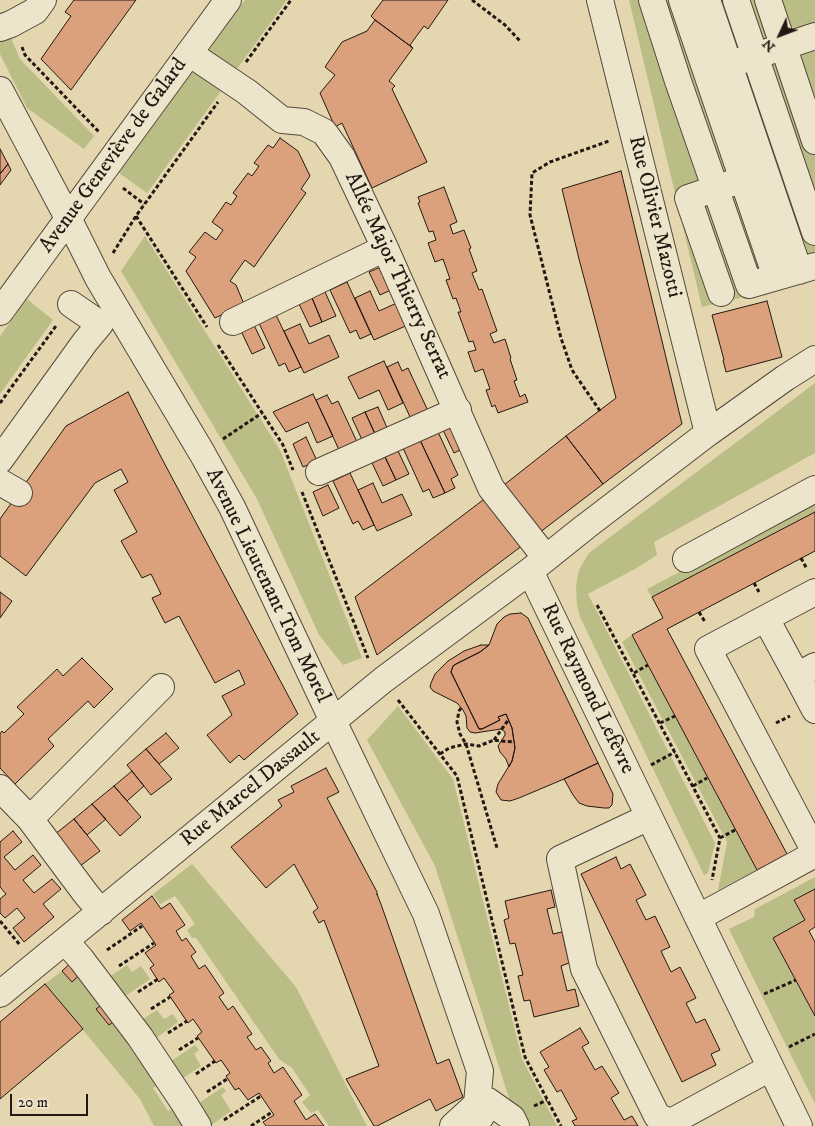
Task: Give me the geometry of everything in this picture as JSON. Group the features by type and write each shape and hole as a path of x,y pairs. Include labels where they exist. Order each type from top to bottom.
{"street":[{"path":"5,26 35,11 43,0"},
{"name":"Avenue Geneviève de Galard","path":"0,312 117,152 195,57 228,0"},
{"name":"Rue Olivier Mazotti","path":"600,0 708,433"},
{"path":"652,0 668,85 716,189 749,284"},
{"path":"682,0 718,68"},
{"path":"707,0 718,68 754,176 797,271 715,295 688,198 754,176 792,164"},
{"path":"736,0 815,232"},
{"path":"768,0 815,142"},
{"path":"668,85 815,36"},
{"name":"Allée Major Thierry Serrat","path":"195,57 247,92 282,120 304,122 324,132 342,157 458,410 491,488 538,564"},
{"name":"Avenue Lieutenant Tom Morel","path":"0,90 98,278 232,507 426,914 480,1071 477,1115"},
{"path":"233,322 385,248"},
{"path":"0,460 100,324 70,304"},
{"path":"538,564 708,433 815,359"},
{"path":"319,472 458,410"},
{"path":"686,559 815,489"},
{"name":"Rue Marcel Dassault","path":"0,994 383,680 538,564"},
{"name":"Rue Raymond Lefèvre","path":"538,564 649,817 709,911 740,1005 799,1126"},
{"path":"709,911 815,853 708,649 815,592"},
{"path":"766,618 806,671 813,707"},
{"path":"30,819 161,687"},
{"path":"0,788 30,819 101,912"},
{"path":"649,817 560,859 584,968 657,1116 673,1121 770,1068"},
{"path":"65,941 140,1037 184,1103 210,1123"},
{"path":"452,1126 477,1115 476,1124 483,1114 488,1101 512,1118 516,1126"}],"path":[{"path":"98,278 136,216 230,81 292,0"},
{"path":"472,0 505,25 521,42"},
{"path":"5,26 25,55 117,152"},
{"path":"600,411 572,370 561,338 530,216 532,173 550,162 613,140"},
{"path":"0,403 70,304"},
{"path":"222,440 262,413"},
{"path":"597,605 720,838 712,879 709,911"},
{"path":"634,673 648,665"},
{"path":"754,735 813,707"},
{"path":"461,708 457,722 460,734 466,744 497,848"},
{"path":"660,724 675,716"},
{"path":"440,754 449,748 466,744 479,746 494,740 508,719"},
{"path":"494,740 514,742"},
{"path":"651,765 675,752"},
{"path":"693,786 708,778"},
{"path":"720,838 735,830"},
{"path":"91,973 142,926"},
{"path":"91,973 154,943"},
{"path":"740,1005 796,980"},
{"path":"210,1123 260,1096"},
{"path":"251,1126 272,1112"}],"green space":[{"path":"245,0 287,0 147,193 119,173"},
{"path":"629,0 815,0 815,280 702,307"},
{"path":"0,12 20,59 94,136 84,149 27,108 0,54"},
{"path":"145,236 280,450 362,658 343,665 319,635 257,499 121,271"},
{"path":"27,299 53,320 0,394 0,336"},
{"path":"815,383 815,453 654,542 657,555 588,594 715,843 708,873 704,875 580,617 576,588 578,574 589,553"},
{"path":"815,501 815,512 652,597 647,589"},
{"path":"632,635 757,870 718,890 727,842 622,642"},
{"path":"398,706 453,779 522,1059 557,1126 519,1126 435,866 367,740"},
{"path":"192,864 296,987 367,1126 329,1126 318,1110 311,1113 302,1102 310,1095 292,1068 279,1059 196,938 192,938 187,930 195,924 175,896 160,904 153,894"},
{"path":"815,877 815,889 794,900 805,920 773,938 815,1016 815,1104 729,929 754,917 755,909"},
{"path":"127,965 132,972 141,966 150,979 121,999 106,979"},
{"path":"62,971 72,982 84,971 104,1003 96,1009 109,1025 117,1019 134,1042 129,1046 141,1062 162,1083 153,1088 168,1111 177,1106 189,1126 154,1126 140,1099 45,984"},
{"path":"157,1010 164,1019 173,1014 178,1022 152,1041 138,1022"},
{"path":"195,1045 199,1050 194,1054 201,1066 180,1080 168,1063"},
{"path":"223,1087 226,1091 221,1095 231,1111 210,1126 196,1105"}],"building":[{"path":"74,0 136,0 71,90 41,59 71,16 65,12"},
{"path":"383,0 448,0 428,29 424,26 410,45 413,48 371,16"},
{"path":"375,20 413,48 389,81 395,86 392,89 427,162 372,188 342,123 335,127 320,93 335,75 325,67 342,42 367,31"},
{"path":"280,138 298,151 310,176 301,189 306,193 254,267 245,260 230,281 236,285 244,304 215,318 186,271 196,257 189,252 205,232 216,240 223,230 212,222 226,202 231,205 237,196 233,193 248,173 252,176 259,166 254,163 268,145 273,148"},
{"path":"0,149 8,164 0,174"},
{"path":"8,164 11,170 0,185 0,174"},
{"path":"621,171 682,424 603,484 566,436 616,398 562,189"},
{"path":"444,187 457,222 450,225 453,234 464,230 477,271 472,273 479,290 482,289 497,331 490,334 494,343 505,339 517,380 514,381 520,397 525,394 528,402 498,413 495,405 492,407 486,390 490,389 483,369 475,372 468,352 476,350 473,341 469,342 458,312 461,312 456,298 453,299 446,280 450,279 443,259 435,262 428,243 436,240 433,231 429,232 418,203 420,202 418,197"},
{"path":"383,266 393,289 380,295 369,272"},
{"path":"347,282 371,334 360,339 356,330 350,333 330,290"},
{"path":"370,291 379,311 399,302 410,324 374,340 355,298"},
{"path":"325,292 336,316 322,322 312,298"},
{"path":"312,298 322,322 310,327 299,304"},
{"path":"767,301 782,357 726,372 712,315"},
{"path":"276,315 301,367 289,372 285,363 279,366 259,323"},
{"path":"300,324 309,344 329,335 339,357 304,373 284,331"},
{"path":"254,325 265,348 252,354 241,331"},
{"path":"384,361 403,403 388,410 379,390 359,399 348,377"},
{"path":"398,362 402,371 408,368 428,411 411,419 387,367"},
{"path":"128,392 298,714 244,760 239,755 230,763 207,735 232,715 222,696 245,684 239,670 215,683 179,616 165,623 152,598 161,594 151,574 142,578 121,541 137,532 114,490 128,482 121,469 95,483 26,576 0,556 0,519 66,426"},
{"path":"313,394 333,436 317,443 308,422 286,432 273,412"},
{"path":"327,395 332,404 338,401 358,444 340,452 316,400"},
{"path":"378,407 388,430 376,436 365,412"},
{"path":"365,412 376,436 363,442 352,418"},
{"path":"456,424 466,447 454,453 443,430"},
{"path":"438,432 458,475 451,479 455,488 445,493 420,440"},
{"path":"566,436 603,484 539,533 504,485"},
{"path":"306,437 317,461 303,467 293,444"},
{"path":"420,440 445,493 433,498 429,489 423,492 403,448"},
{"path":"398,451 409,474 396,480 385,457"},
{"path":"385,457 396,480 383,486 372,463"},
{"path":"350,473 374,525 363,530 358,521 353,524 333,481"},
{"path":"373,483 382,503 402,494 412,515 377,531 358,490"},
{"path":"328,485 339,508 323,516 313,492"},
{"path":"487,497 523,545 377,655 355,597"},
{"path":"815,512 815,551 667,629 787,854 757,870 632,635 663,618 652,597"},
{"path":"0,592 12,601 0,618"},
{"path":"521,613 528,618 598,763 510,801 501,800 496,792 498,784 512,761 515,748 512,728 506,714 498,717 500,720 479,729 451,672 453,666 480,652 489,645 497,624 504,617 510,614"},
{"path":"481,645 489,645 480,652 453,666 451,672 479,729 500,720 498,717 506,714 512,728 515,748 509,767 498,746 505,732 501,729 470,732 467,728 466,716 457,703 433,691 430,687 435,674 448,661 464,651"},
{"path":"82,658 113,689 94,708 88,701 48,739 54,746 15,784 0,768 0,734 2,731 4,733 24,714 17,707 57,669 63,676"},
{"path":"166,733 179,748 159,764 146,749"},
{"path":"146,749 172,779 151,795 127,765"},
{"path":"598,763 613,794 612,805 609,808 587,806 579,803 564,779"},
{"path":"326,768 339,792 327,798 377,892 437,1064 449,1059 463,1097 436,1111 430,1099 377,1126 374,1126 346,1079 379,1066 324,920 319,923 313,912 318,908 294,864 266,888 231,847 282,806 278,800 294,792 291,786"},
{"path":"132,771 144,786 127,801 114,786"},
{"path":"114,786 141,817 120,836 92,804"},
{"path":"92,804 106,819 87,835 74,819"},
{"path":"74,819 100,851 80,866 54,835"},
{"path":"13,831 22,842 4,857 15,870 33,855 41,865 23,880 34,893 52,879 61,889 43,904 54,917 24,942 13,928 25,918 17,908 5,918 0,913 0,899 6,894 0,887 0,842"},
{"path":"616,857 621,869 630,864 646,895 636,900 646,920 655,916 670,947 661,951 671,972 680,967 696,998 686,1003 696,1023 705,1019 720,1050 711,1054 716,1065 682,1082 581,874"},
{"path":"815,889 815,927 809,931 815,942 815,1016 773,938 805,920 794,900"},
{"path":"551,890 555,907 547,909 553,934 562,932 569,963 561,966 567,991 575,989 579,1006 534,1017 530,1000 524,1001 518,976 523,975 515,943 510,944 504,920 509,918 505,901"},
{"path":"152,896 161,909 170,903 185,925 176,931 182,941 186,938 196,952 191,956 199,969 205,965 224,993 219,997 228,1010 233,1006 252,1034 247,1037 256,1050 261,1047 271,1061 268,1063 274,1073 283,1067 302,1095 294,1101 306,1120 315,1114 324,1126 266,1126 263,1122 274,1115 259,1093 248,1100 239,1088 235,1090 226,1076 230,1073 221,1060 216,1063 197,1036 202,1032 193,1019 188,1023 169,995 174,992 164,978 159,982 150,968 154,965 145,953 156,945 141,923 130,931 122,920"},
{"path":"74,960 84,971 72,982 62,971"},
{"path":"45,984 83,1029 0,1099 0,1022"},
{"path":"104,1003 117,1019 109,1025 96,1009"},
{"path":"580,1028 589,1043 582,1047 595,1070 602,1066 619,1093 611,1098 624,1120 632,1116 638,1126 575,1126 572,1121 577,1119 561,1090 557,1092 544,1070 549,1067 540,1052"}]}
